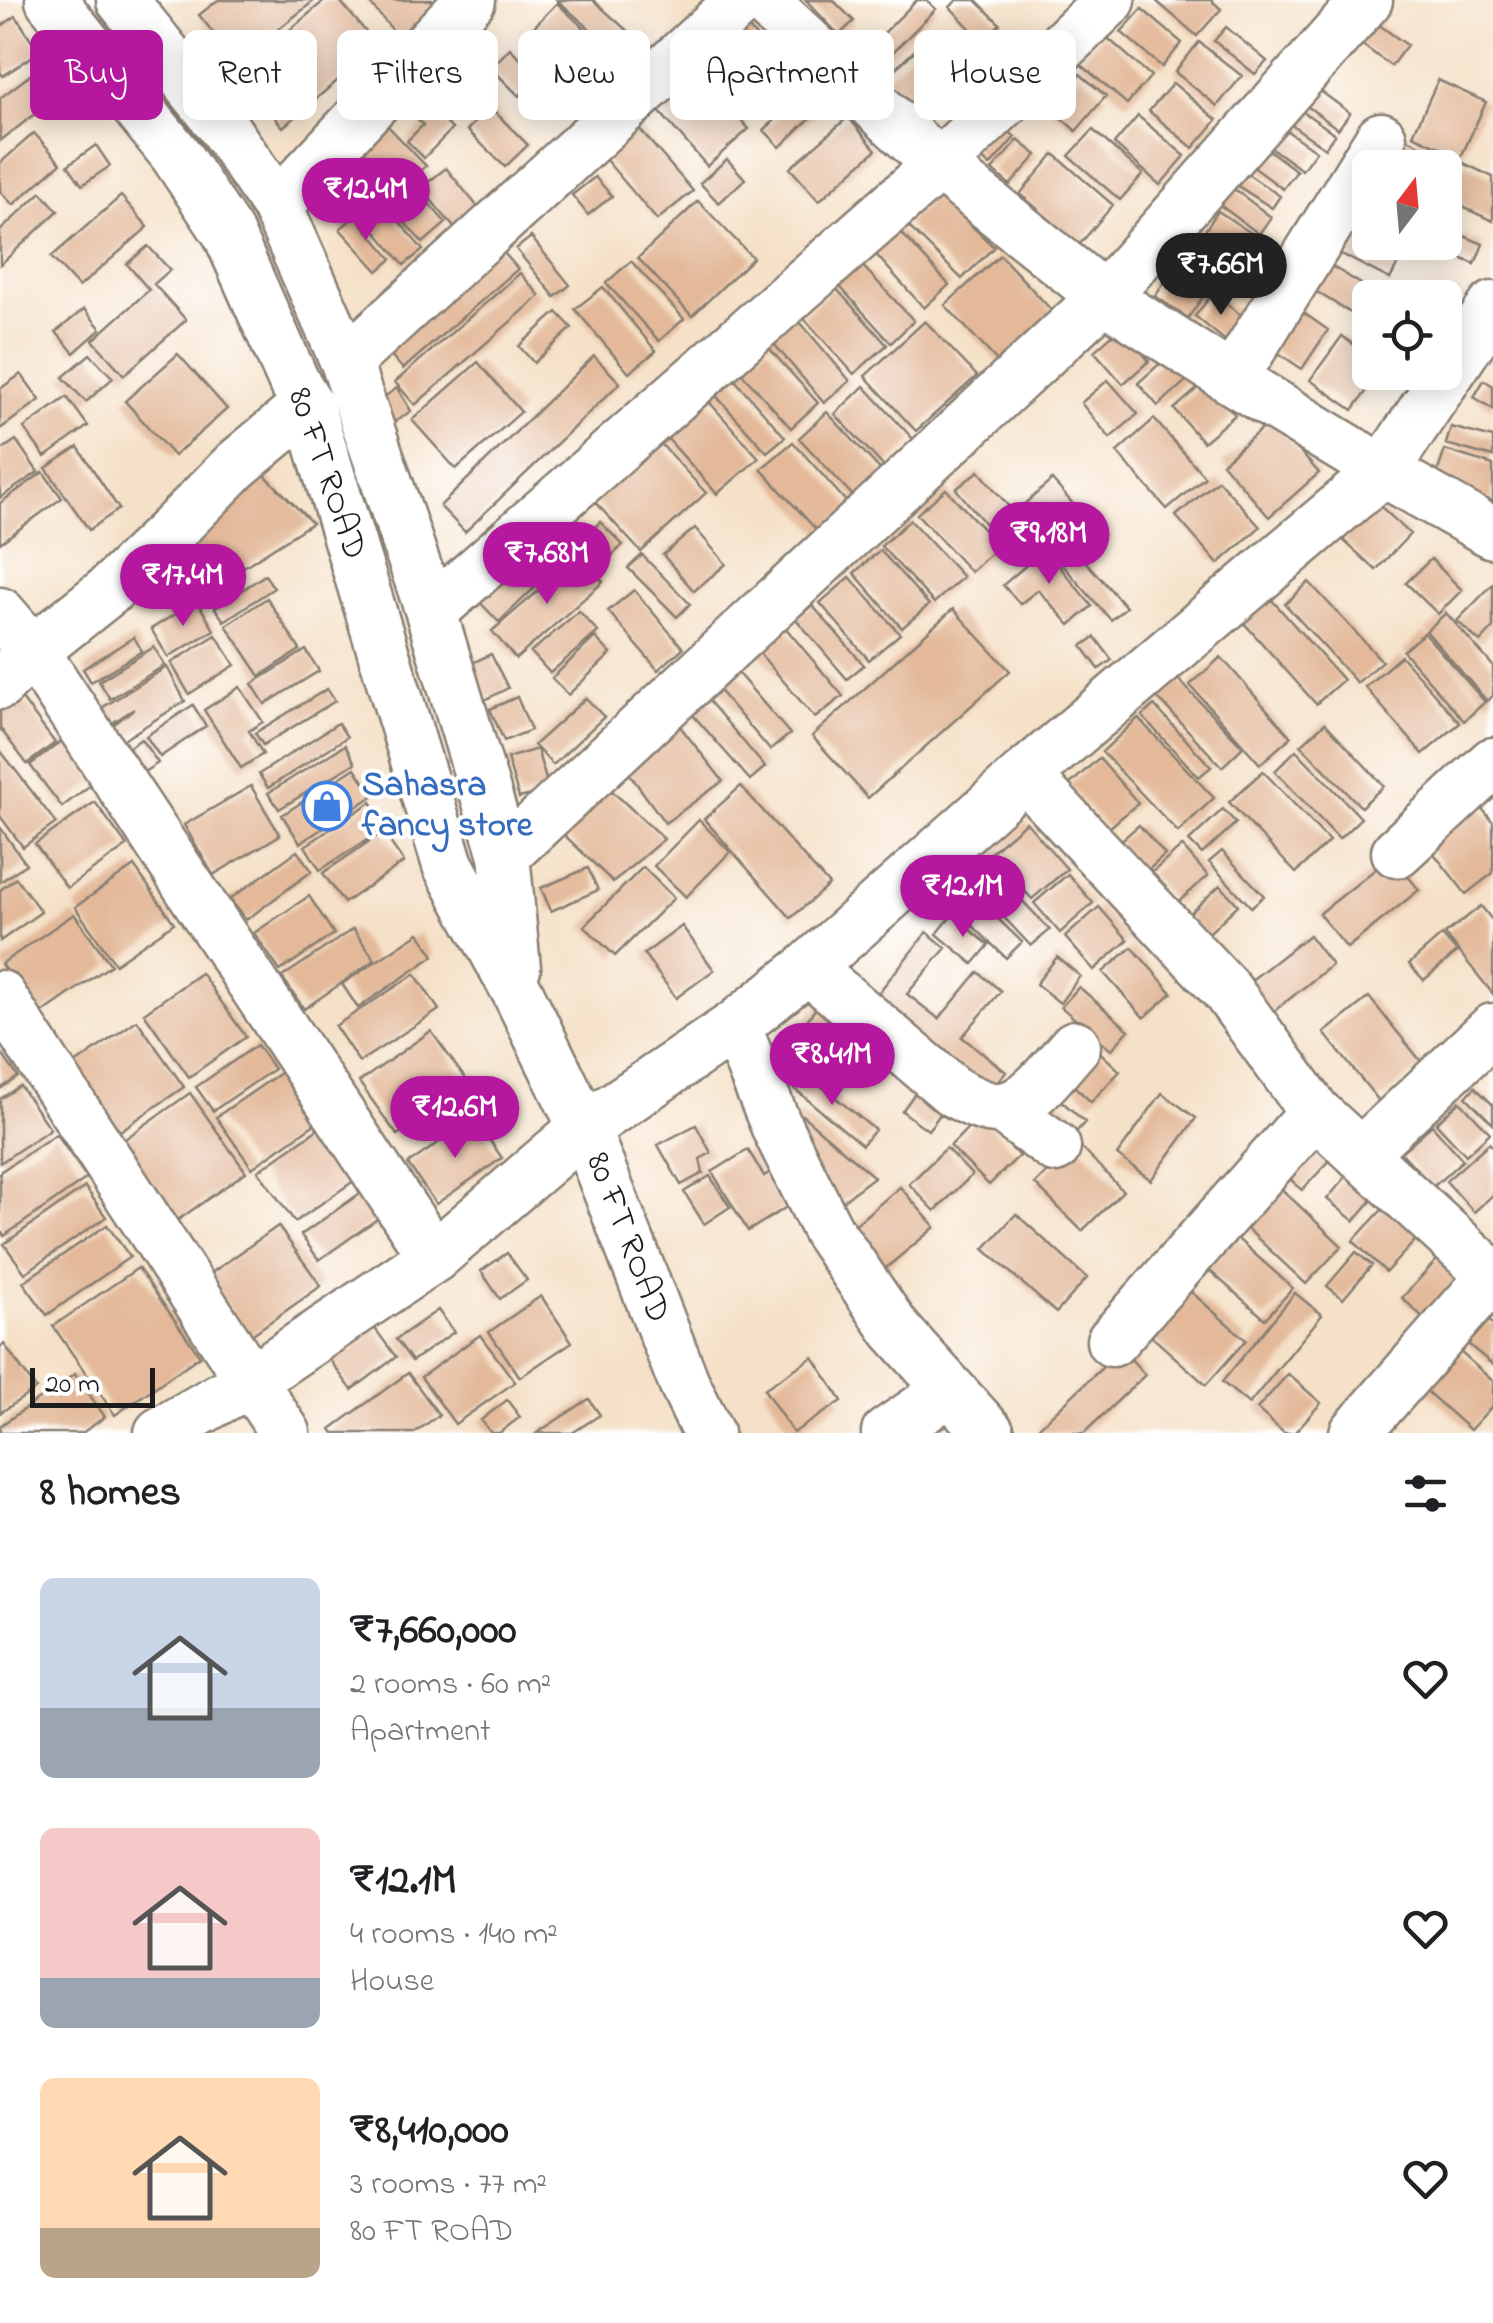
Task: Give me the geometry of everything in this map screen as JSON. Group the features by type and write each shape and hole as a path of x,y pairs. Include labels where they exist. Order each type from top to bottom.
{"street":[{"name":"80 FT ROAD","path":"51,0 175,154 228,232 294,382 308,404 448,865 517,991 584,1128 684,1384 708,1433"},
{"name":"80 FT ROAD","path":"122,0 219,120 277,206 346,362 431,612 504,854 517,991"},
{"path":"277,206 470,0"},
{"path":"346,362 742,0"},
{"path":"762,0 939,165 1104,297 1383,471 1493,533"},
{"path":"431,612 939,165 1110,0"},
{"path":"504,854 1104,297 1367,0"},
{"path":"1232,378 1382,138"},
{"path":"160,1433 250,1381 434,1257 584,1128 735,1026 808,968 1025,775 1383,471 1493,308"},
{"path":"16,667 107,592 236,465 308,404"},
{"path":"0,613 16,667 434,1257"},
{"path":"1397,852 1493,763"},
{"path":"1025,775 1228,990 1315,1112 1493,1276 1356,1433"},
{"path":"808,968 954,1092 981,1106 1003,1109 1054,1146"},
{"path":"0,996 285,1433"},
{"path":"735,1026 778,1130 828,1231 894,1329 988,1433"},
{"path":"1360,1154 1493,1029"},
{"path":"1003,1109 1028,1098 1074,1046"},
{"path":"1112,1341 1315,1112"},
{"path":"887,1433 950,1390"}],"building":[{"path":"218,0 315,0 277,30 211,30 199,15"},
{"path":"325,0 339,0 364,30 337,30 337,81 317,98 317,30 290,30"},
{"path":"367,0 432,0 439,8 413,30 392,30"},
{"path":"557,0 593,0 627,30 591,30"},
{"path":"806,0 833,0 854,21 844,30 834,30"},
{"path":"917,0 926,0 936,9 894,51 894,30 887,30"},
{"path":"957,0 976,0 1000,24 994,30 972,30 950,7"},
{"path":"1155,0 1211,0 1221,9 1197,36"},
{"path":"557,3 586,30 531,30"},
{"path":"1142,9 1182,43 1162,67 1121,32"},
{"path":"16,16 30,38 30,58 3,76 0,72 0,27"},
{"path":"1368,17 1407,45 1391,66 1353,38"},
{"path":"740,20 750,30 730,30"},
{"path":"1226,27 1267,61 1255,74 1214,41"},
{"path":"1103,34 1151,76 1127,104 1078,62"},
{"path":"1199,42 1242,76 1217,106 1175,72"},
{"path":"510,48 518,56 518,95 498,75 498,61"},
{"path":"914,51 914,110 894,89 894,70"},
{"path":"1080,74 1106,96 1076,131 1064,120 1076,120 1076,79"},
{"path":"30,75 30,118 0,141 0,98"},
{"path":"670,75 670,120 741,120 749,129 707,166 650,101 650,92"},
{"path":"1438,80 1486,102 1462,155 1462,150 1446,150 1413,135"},
{"path":"1173,83 1217,120 1193,148 1149,111"},
{"path":"1315,87 1350,113 1338,129 1303,103"},
{"path":"1298,108 1335,134 1325,148 1289,123"},
{"path":"498,115 528,145 505,167 467,130 477,120 498,120"},
{"path":"1138,116 1185,156 1160,185 1114,144"},
{"path":"418,120 443,120 452,129 424,158 407,141 423,125"},
{"path":"775,120 808,120 780,147 764,130"},
{"path":"845,120 851,120 876,150 819,201 790,168"},
{"path":"997,122 1015,137 990,166 972,150"},
{"path":"385,123 426,166 400,189 360,146"},
{"path":"635,124 693,191 657,220 600,153"},
{"path":"1277,124 1316,151 1302,170 1263,142"},
{"path":"1093,130 1143,174 1120,200 1069,156"},
{"path":"34,133 61,163 13,205 0,191 0,163"},
{"path":"1398,134 1431,150 1390,150"},
{"path":"1018,140 1037,155 1010,185 992,170"},
{"path":"96,145 110,166 82,185 68,165"},
{"path":"1262,145 1297,171 1283,189 1248,163"},
{"path":"346,148 393,194 376,211 329,166"},
{"path":"1054,154 1113,205 1079,245 1020,194"},
{"path":"727,159 745,179 719,203 700,183"},
{"path":"1462,162 1493,177 1493,221 1462,207"},
{"path":"446,168 482,212 457,231 421,188"},
{"path":"1246,173 1280,196 1272,208 1238,186"},
{"path":"595,177 612,196 588,215 572,195"},
{"path":"1230,186 1271,217 1259,234 1217,203"},
{"path":"418,191 446,223 423,243 395,212"},
{"path":"41,192 58,211 0,265 0,231"},
{"path":"937,193 994,247 962,279 906,224"},
{"path":"121,196 148,227 79,287 51,257"},
{"path":"698,201 753,258 692,316 638,258"},
{"path":"385,205 423,250 404,265 367,221"},
{"path":"1218,211 1251,233 1227,269 1194,247"},
{"path":"355,216 392,259 378,271 340,229"},
{"path":"897,228 949,285 924,308 872,250"},
{"path":"1345,230 1352,234 1352,260 1335,251"},
{"path":"1462,235 1483,244 1475,264 1462,259"},
{"path":"531,237 570,285 555,297 516,249"},
{"path":"497,245 518,269 403,369 383,346"},
{"path":"148,246 170,270 154,284 186,320 124,375 93,340 149,290 127,264"},
{"path":"1249,253 1274,273 1263,287 1237,268"},
{"path":"1000,255 1056,315 1001,365 945,305"},
{"path":"1184,255 1217,277 1188,318 1155,296"},
{"path":"1353,260 1400,260 1390,279"},
{"path":"631,261 684,319 659,341 606,283"},
{"path":"858,261 914,321 891,343 835,281"},
{"path":"1328,264 1354,280 1352,314 1312,289"},
{"path":"520,273 540,296 415,405 395,382"},
{"path":"603,287 656,351 629,373 575,309"},
{"path":"835,287 887,345 854,374 802,316"},
{"path":"1213,293 1247,320 1228,343 1195,316"},
{"path":"84,309 101,329 74,353 56,332"},
{"path":"1298,309 1328,330 1302,369 1271,348"},
{"path":"557,312 572,328 534,363 519,346"},
{"path":"794,315 850,381 824,403 768,337"},
{"path":"925,321 977,376 916,431 865,376"},
{"path":"1120,328 1149,361 1123,384 1094,351"},
{"path":"1342,336 1352,344 1352,390 1367,390 1353,410 1310,380"},
{"path":"767,346 818,403 791,428 740,371"},
{"path":"90,354 113,378 86,402 63,377"},
{"path":"178,354 227,409 174,456 125,401"},
{"path":"594,356 620,383 465,532 440,506"},
{"path":"1166,358 1186,381 1158,406 1138,383"},
{"path":"478,362 521,412 456,469 412,420"},
{"path":"728,372 785,437 767,452 709,388"},
{"path":"21,374 40,400 0,429 0,389"},
{"path":"1108,380 1138,414 1110,438 1081,403"},
{"path":"1484,380 1493,386 1493,409 1474,397"},
{"path":"1206,381 1235,415 1203,442 1174,409"},
{"path":"864,386 914,440 885,468 835,414"},
{"path":"397,388 411,411 381,431 367,409"},
{"path":"703,395 759,458 717,494 661,431"},
{"path":"67,397 88,426 45,457 24,428"},
{"path":"827,412 885,475 857,500 799,438"},
{"path":"1154,419 1205,477 1167,509 1117,452"},
{"path":"1272,420 1319,473 1269,517 1222,463"},
{"path":"1451,427 1493,438 1493,457 1446,444"},
{"path":"648,430 706,493 641,552 583,489"},
{"path":"16,440 38,472 0,498 0,451"},
{"path":"793,442 851,507 820,534 761,469"},
{"path":"78,447 119,509 89,530 46,468"},
{"path":"1445,450 1493,465 1493,501 1434,482"},
{"path":"979,471 1010,508 988,527 956,489"},
{"path":"43,472 62,498 0,543 0,503"},
{"path":"262,472 312,523 178,609 157,570"},
{"path":"1052,480 1080,512 1043,544 1014,513"},
{"path":"1218,480 1260,527 1218,564 1176,516"},
{"path":"946,489 999,546 971,572 917,514"},
{"path":"1377,503 1410,534 1376,570 1343,540"},
{"path":"910,520 963,577 934,603 881,546"},
{"path":"600,522 623,545 598,569 575,546"},
{"path":"546,524 573,551 499,622 472,594"},
{"path":"695,528 726,564 694,591 663,555"},
{"path":"1067,541 1126,607 1111,620 1053,554"},
{"path":"1045,549 1092,606 1070,625 1038,590 1020,604 1003,585"},
{"path":"880,550 929,605 902,628 854,573"},
{"path":"579,555 603,582 516,659 492,631"},
{"path":"642,555 690,604 677,617 628,568"},
{"path":"1431,559 1462,590 1438,614 1406,583"},
{"path":"265,575 274,588 224,621 215,608"},
{"path":"850,577 900,634 869,660 820,603"},
{"path":"1309,582 1382,661 1357,683 1285,604"},
{"path":"1493,584 1493,628 1480,642 1457,621"},
{"path":"634,590 683,648 658,670 608,611"},
{"path":"267,598 300,650 260,676 226,625"},
{"path":"1271,599 1343,680 1316,704 1244,623"},
{"path":"197,601 214,630 168,657 151,629"},
{"path":"812,605 864,665 847,679 796,619"},
{"path":"953,609 1010,671 868,798 812,736"},
{"path":"579,611 598,632 550,673 531,652"},
{"path":"1446,613 1493,666 1493,696 1487,701 1426,631"},
{"path":"784,626 843,696 815,718 756,649"},
{"path":"1424,633 1485,702 1464,721 1403,651"},
{"path":"216,635 235,665 189,694 171,663"},
{"path":"134,637 142,651 91,682 83,669"},
{"path":"595,637 611,654 568,695 552,678"},
{"path":"1095,637 1112,660 1099,669 1082,646"},
{"path":"154,647 165,665 110,699 99,681"},
{"path":"306,650 319,671 265,704 252,684"},
{"path":"491,654 508,688 481,702 464,667"},
{"path":"1401,656 1460,723 1423,754 1365,687"},
{"path":"1221,657 1291,737 1260,764 1190,685"},
{"path":"167,667 185,701 123,740 113,725 134,709 106,727 97,711"},
{"path":"736,671 790,734 770,750 717,688"},
{"path":"1177,678 1243,747 1222,767 1157,697"},
{"path":"240,687 263,722 249,731 263,754 241,768 204,710"},
{"path":"327,689 335,701 263,745 255,733"},
{"path":"703,694 765,767 750,780 686,707"},
{"path":"19,695 55,743 27,764 0,728 0,709"},
{"path":"517,697 531,730 504,741 490,709"},
{"path":"586,698 604,717 553,765 534,745"},
{"path":"193,705 206,726 160,757 146,736"},
{"path":"1154,705 1211,767 1199,777 1142,716"},
{"path":"1138,718 1214,798 1178,832 1102,752"},
{"path":"675,720 723,781 665,823 626,769"},
{"path":"338,723 347,737 268,788 259,774"},
{"path":"1325,723 1384,786 1361,807 1301,745"},
{"path":"66,738 97,780 62,807 30,765"},
{"path":"141,739 158,763 144,772 128,748"},
{"path":"345,745 355,763 279,809 268,793"},
{"path":"537,749 549,790 519,798 507,758"},
{"path":"0,750 56,823 23,847 0,816"},
{"path":"1296,750 1361,818 1339,839 1275,771"},
{"path":"1099,758 1138,803 1108,829 1069,785"},
{"name":"Sahasra fancy store","path":"355,768 373,796 300,843 282,815"},
{"path":"1263,771 1329,841 1296,873 1229,802"},
{"path":"251,786 280,835 213,875 184,825"},
{"path":"741,786 829,885 791,918 704,819"},
{"path":"611,790 664,839 613,882 557,828"},
{"path":"1475,800 1493,822 1493,873 1466,894 1424,841"},
{"path":"95,802 127,846 67,888 35,844"},
{"path":"371,802 387,827 320,870 305,846"},
{"path":"1223,809 1236,823 1202,854 1189,841"},
{"path":"699,820 730,852 686,897 654,866"},
{"path":"1026,822 1067,869 1032,899 991,852"},
{"path":"1139,825 1165,855 1145,873 1118,843"},
{"path":"0,827 26,864 0,882"},
{"path":"383,832 404,862 344,903 323,873"},
{"path":"1182,846 1208,876 1176,904 1150,874"},
{"path":"297,851 312,871 246,920 230,899"},
{"path":"1222,851 1264,896 1251,907 1209,862"},
{"path":"1392,856 1419,890 1347,948 1319,914"},
{"path":"981,857 1050,930 1031,946 963,874"},
{"path":"134,866 174,923 115,964 75,907"},
{"path":"643,867 674,898 615,956 584,926"},
{"path":"588,868 598,890 551,911 541,888"},
{"path":"1068,874 1093,903 1060,933 1034,903"},
{"path":"16,878 41,912 0,941 0,890"},
{"path":"963,885 1022,942 1006,958 947,901"},
{"path":"1220,885 1238,905 1206,936 1187,916"},
{"path":"309,896 334,934 280,971 254,933"},
{"path":"1481,906 1493,921 1493,994 1445,934"},
{"path":"1099,907 1128,940 1094,970 1065,937"},
{"path":"74,914 111,965 38,1016 1,964"},
{"path":"952,915 989,945 973,964 937,934"},
{"path":"682,926 714,970 676,998 644,954"},
{"path":"353,929 375,960 304,1009 282,977"},
{"path":"927,932 946,948 907,994 939,1019 978,972 1001,991 962,1037 1006,1072 988,1094 871,1002"},
{"path":"419,933 434,956 358,1008 342,984"},
{"path":"1309,935 1332,965 1268,1016 1244,986"},
{"path":"1442,935 1457,952 1424,980 1409,964"},
{"path":"1132,947 1172,993 1144,1018 1103,972"},
{"path":"1057,957 1080,976 1060,1003 1036,984"},
{"path":"201,973 246,1037 189,1077 144,1013"},
{"path":"415,974 439,1010 359,1062 335,1026"},
{"path":"1079,987 1129,1030 1111,1050 1061,1007"},
{"path":"1369,997 1424,1065 1379,1101 1324,1033"},
{"path":"821,1001 885,1046 860,1082 795,1037"},
{"path":"137,1020 184,1087 117,1133 71,1067"},
{"path":"431,1031 469,1084 397,1135 359,1082"},
{"path":"1089,1042 1120,1071 1091,1102 1060,1073"},
{"path":"257,1045 274,1069 213,1111 196,1087"},
{"path":"0,1051 18,1077 0,1089"},
{"path":"802,1070 875,1130 862,1145 790,1085"},
{"path":"283,1071 319,1121 252,1168 216,1117"},
{"path":"926,1078 953,1098 928,1130 902,1111"},
{"path":"20,1086 50,1129 0,1163 0,1099"},
{"path":"1475,1087 1493,1105 1493,1124 1466,1097"},
{"path":"1049,1090 1085,1122 1070,1139 1034,1108"},
{"path":"190,1093 246,1172 178,1220 122,1141"},
{"path":"1162,1093 1196,1118 1151,1180 1117,1155"},
{"path":"1460,1101 1490,1133 1466,1155 1436,1123"},
{"path":"802,1115 874,1177 842,1201 822,1191 783,1124"},
{"path":"980,1116 1019,1156 989,1185 950,1146"},
{"path":"474,1118 502,1158 436,1204 408,1164"},
{"path":"696,1125 711,1153 700,1159 703,1173 681,1185 658,1145"},
{"path":"1432,1125 1463,1160 1433,1187 1401,1152"},
{"path":"321,1127 358,1178 295,1222 258,1171"},
{"path":"56,1134 87,1178 4,1236 0,1230 0,1172"},
{"path":"1077,1143 1123,1191 1082,1231 1035,1184"},
{"path":"1319,1143 1334,1156 1302,1190 1288,1177"},
{"path":"1489,1143 1493,1147 1493,1195 1474,1212 1446,1181"},
{"path":"946,1148 972,1175 935,1211 909,1184"},
{"path":"748,1150 764,1176 778,1167 798,1200 748,1231 712,1172"},
{"path":"1351,1171 1378,1193 1354,1221 1327,1199"},
{"path":"710,1176 730,1207 704,1224 684,1192"},
{"path":"1274,1182 1342,1246 1306,1284 1238,1220"},
{"path":"85,1187 106,1217 25,1273 4,1244"},
{"path":"900,1187 935,1227 880,1273 845,1233"},
{"path":"362,1192 380,1217 319,1260 301,1235"},
{"path":"1392,1199 1425,1230 1386,1272 1353,1241"},
{"path":"1016,1214 1087,1278 1056,1313 984,1249"},
{"path":"107,1225 130,1257 47,1315 23,1282"},
{"path":"278,1226 321,1286 250,1336 207,1276"},
{"path":"1231,1233 1293,1288 1265,1319 1202,1264"},
{"path":"1356,1252 1372,1265 1343,1299 1327,1286"},
{"path":"1444,1252 1468,1274 1426,1320 1402,1298"},
{"path":"507,1253 527,1280 500,1299 481,1271"},
{"path":"138,1268 200,1356 115,1415 53,1326"},
{"path":"1182,1284 1246,1340 1206,1385 1142,1328"},
{"path":"1295,1293 1322,1315 1249,1404 1222,1382"},
{"path":"541,1296 572,1342 520,1377 489,1332"},
{"path":"438,1310 454,1332 412,1361 396,1339"},
{"path":"1487,1319 1493,1324 1493,1365 1467,1343"},
{"path":"373,1326 396,1357 352,1390 329,1359"},
{"path":"480,1335 515,1382 455,1424 421,1377"},
{"path":"4,1344 36,1389 0,1413 0,1347"},
{"path":"1122,1349 1145,1375 1084,1433 1044,1433 1039,1427"},
{"path":"1459,1351 1493,1381 1493,1405 1470,1430 1424,1389"},
{"path":"813,1357 842,1401 793,1433 764,1389"},
{"path":"408,1373 439,1415 414,1433 334,1433 331,1429"},
{"path":"75,1374 105,1417 82,1433 0,1433 0,1426"},
{"path":"1288,1374 1321,1403 1294,1433 1284,1433 1257,1409"},
{"path":"589,1399 600,1415 572,1433 537,1433"},
{"path":"507,1400 520,1417 499,1433 491,1433 481,1420"}],"place":[{"name":"Sahasra fancy store","path":"327,806"}]}
